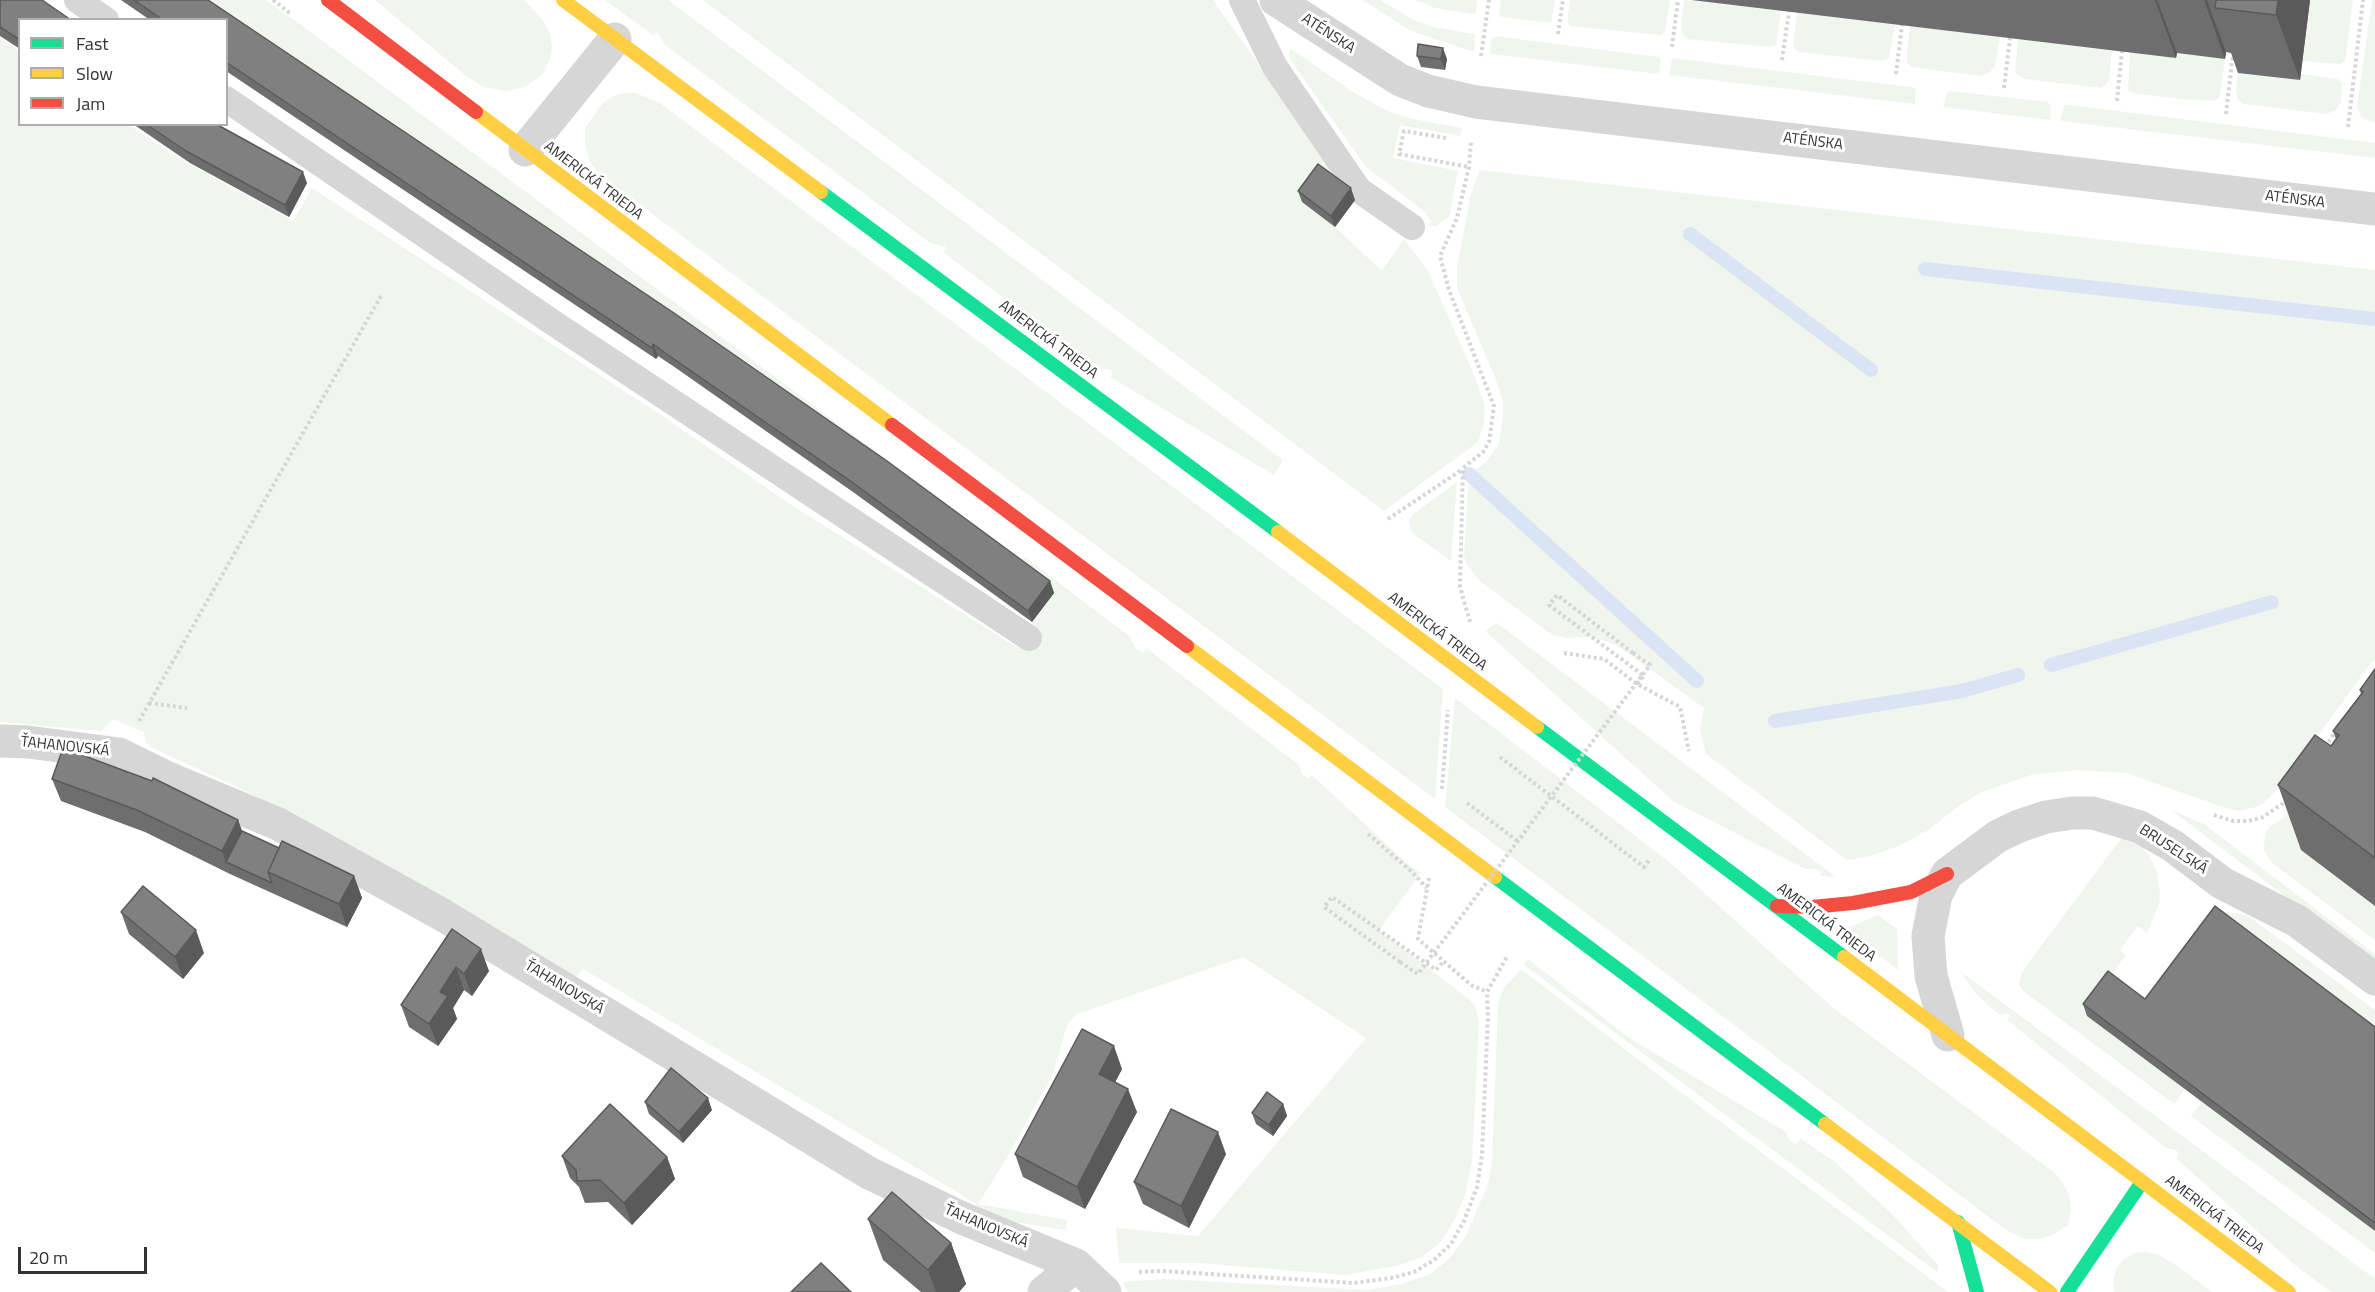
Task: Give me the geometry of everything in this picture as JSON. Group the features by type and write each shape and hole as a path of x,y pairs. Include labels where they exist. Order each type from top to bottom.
{"street":[{"name":"AMERICKÁ TRIEDA","path":"328,0 2050,1292"},
{"name":"AMERICKÁ TRIEDA","path":"563,0 1777,906 2289,1292"},
{"name":"ATÉNSKA","path":"1276,0 1400,80 1428,91 1476,102 2375,209"},
{"path":"525,150 615,39"},
{"name":"ŤAHANOVSKÁ","path":"0,741 28,742 119,754 278,824 431,908 869,1173 962,1218 1076,1264 1105,1292"},
{"name":"BRUSELSKÁ","path":"1948,1035 1930,976 1928,936 1935,895 1947,874 1998,836 2019,825 2072,813 2093,813 2140,827 2173,846 2223,883 2297,921 2375,979"},
{"path":"1777,906 1812,907 1853,903 1911,892 1947,874"},
{"path":"2067,1292 2142,1182"},
{"path":"1958,1222 1977,1292"},
{"path":"1044,1292 1076,1264"}],"lane":[{"path":"77,0 103,18"},
{"path":"1242,0 1275,67 1359,190 1412,227"},
{"path":"228,100 552,322 1029,638"}],"path":[{"path":"1481,56 1489,0"},
{"path":"1558,34 1563,0"},
{"path":"1672,47 1678,0"},
{"path":"2348,127 2363,0"},
{"path":"1782,60 1789,12"},
{"path":"1896,75 1902,25"},
{"path":"2004,88 2010,38"},
{"path":"2117,101 2122,51"},
{"path":"2226,114 2233,53"},
{"path":"1449,139 1404,131 1399,154 1469,167"},
{"path":"1388,519 1463,468 1483,452 1490,442 1494,406 1449,290 1440,256 1457,218 1469,167 1471,145 1460,141"},
{"path":"119,754 381,296"},
{"path":"1463,468 1460,587 1470,622"},
{"path":"1443,962 1436,970 1425,963 1332,897 1324,907 1418,974 1497,870 1650,665 1557,596 1549,605 1640,673 1644,676 1638,684"},
{"path":"1564,653 1604,659 1638,684 1680,707 1689,751"},
{"path":"149,703 187,708"},
{"path":"1441,792 1449,705"},
{"path":"2320,753 2339,727"},
{"path":"1500,757 1644,867 1651,858"},
{"path":"2214,815 2233,821 2247,821 2263,817 2282,804 2289,796"},
{"path":"1429,878 1418,939 1470,985 1487,992"},
{"path":"1076,1264 1121,1273 1162,1271 1353,1283 1391,1278 1414,1272 1434,1260 1451,1244 1464,1221 1477,1187 1482,1155 1487,992 1508,955"}],"shaded area":[{"path":"197,0 266,0 297,22 1022,560 1025,557 1129,636 1136,649 1143,653 1146,648 1299,765 1302,774 1308,779 1312,775 1410,866 1421,873 1379,930 1470,1000 1476,1008 1479,1022 1472,1161 1465,1195 1455,1219 1441,1242 1422,1257 1396,1266 1345,1275 1198,1263 1119,1263 1116,1228 1198,1236 1366,1038 1243,957 1077,1014 1067,1025 1053,1074 978,1204 1067,1220 1066,1230 1000,1220 974,1210 977,1205 967,1198 583,969 576,977 329,834 239,788 150,747 145,740 144,732 113,719 101,731 0,722 0,38 18,50 18,126 131,126 187,163 293,221 312,188 664,417 790,504 1016,647 1054,593 228,21 228,18 223,18"},
{"path":"375,0 524,0 543,20 550,34 552,47 550,59 543,74 525,87 506,91 483,87 465,75"},
{"path":"605,0 668,0 1283,460 1274,475 1110,377 1113,373 1109,369 1097,368 943,252 946,247 930,243 665,45 657,32 654,36"},
{"path":"703,0 1213,0 1355,200 1303,202 1335,227 1382,271 1404,239 1428,271 1473,372 1485,406 1484,423 1478,442 1384,511"},
{"path":"1362,0 1380,0 1414,20 1434,27 1474,34 1474,52 1411,31"},
{"path":"1416,0 1477,0 1476,12 1473,14 1435,8"},
{"path":"1501,0 1555,0 1551,23 1499,17"},
{"path":"1570,0 1670,0 1665,32 1660,35 1570,26 1567,22"},
{"path":"1684,0 1781,11 1776,45 1770,47 1686,39 1681,25"},
{"path":"2310,0 2353,0 2345,61 2340,64 2303,61"},
{"path":"2372,0 2375,0 2375,122 2362,119 2357,107"},
{"path":"1797,12 1895,24 1889,58 1881,61 1798,52 1793,46"},
{"path":"1910,26 2000,37 1995,66 1990,72 1980,76 1911,67 1907,62"},
{"path":"1494,36 1659,57 1661,60 1659,74 1490,54 1491,40"},
{"path":"2018,39 2112,51 2109,81 2102,88 2024,79 2015,73"},
{"path":"1290,48 1353,92 1386,110 1408,118 1462,128 1460,136 1400,125 1393,158 1458,171 1449,217 1436,226 1427,226 1432,222 1423,210 1366,167 1292,62 1289,55"},
{"path":"2130,52 2176,58 2177,53 2225,59 2220,96 2215,101 2133,93 2128,90"},
{"path":"1672,58 1916,88 1915,104 1669,75"},
{"path":"2238,73 2300,80 2301,74 2338,79 2342,83 2341,102 2336,110 2327,114 2243,104 2238,100 2236,90"},
{"path":"1948,91 2048,102 2051,107 2050,120 1943,107"},
{"path":"624,93 636,93 660,103 1443,689 1435,799 603,177 590,162 585,145 585,128 602,104"},
{"path":"2064,106 2375,143 2375,158 2060,121"},
{"path":"1480,170 2375,270 2375,660 2280,788 2256,807 2240,811 2225,808 2126,773 2078,770 2031,775 1982,792 1960,805 1927,831 1897,847 1867,857 1847,860 1706,754 1700,729 1704,708 1616,645 1592,637 1566,638 1551,634 1481,582 1467,565 1464,556 1469,474 1487,461 1499,444 1503,417 1503,402 1497,382 1457,288 1457,267 1471,193"},
{"path":"1457,482 1451,561 1416,536 1411,531 1409,520 1413,514"},
{"path":"1497,623 1836,877 1820,876 1821,872 1816,869 1805,869 1673,801 1485,631"},
{"path":"1455,698 1672,864 1832,1007 2055,1173 2069,1195 2071,1209 2068,1225 2051,1236 2037,1239 2025,1239 2006,1230 1445,807"},
{"path":"2310,786 2375,905 2375,940 2271,862 2264,850 2265,834 2270,826 2282,819"},
{"path":"2171,810 2204,824 2375,954 2375,964"},
{"path":"2126,832 2135,836 2157,872 2159,904 2147,933 2138,926 2120,950 2126,955 2108,979 2088,1016 2185,1089 2174,1104 2023,991 2019,985 2021,973"},
{"path":"2227,912 2247,915 2375,1010 2375,1035 2221,915"},
{"path":"1878,915 1897,929 1898,970 1845,929"},
{"path":"1528,959 1628,1037 1786,1132 1790,1141 1797,1145 1800,1138 1836,1163 1891,1213 1939,1266 1937,1272 1524,965"},
{"path":"1521,969 1674,1087 1948,1292 1128,1292 1123,1282 1164,1279 1368,1290 1401,1284 1430,1274 1449,1259 1466,1236 1488,1184 1492,1163 1498,1004 1503,989"},
{"path":"1960,971 2375,1279 2375,1292 2331,1292 2296,1266 2176,1158 2179,1153 2176,1150 2166,1148 2007,1020 2010,1015 2006,1013 2002,1016 1995,1011 1976,994"},
{"path":"2202,1102 2375,1231 2375,1253 2191,1116"},
{"path":"2145,1252 2159,1255 2176,1265 2212,1292 2114,1292 2113,1281 2116,1269 2124,1259 2135,1253"}],"building":[{"path":"0,0 42,0 68,18 18,18 18,39 0,27"},
{"path":"134,0 208,0 674,313 887,461 1050,581 1028,611 849,480 653,344 652,348 228,63 228,18 160,18"},
{"path":"2216,0 2278,0 2276,15 2215,8"},
{"path":"1418,44 1443,48 1441,59 1417,56"},
{"path":"149,126 220,126 303,172 285,205 186,151"},
{"path":"1318,164 1351,188 1331,216 1298,191"},
{"path":"2375,669 2375,858 2278,785 2315,735 2331,746 2339,735 2333,731 2363,692 2360,690"},
{"path":"63,748 152,781 153,778 238,820 222,851 137,810 52,779"},
{"path":"242,831 279,848 268,872 272,883 226,862"},
{"path":"282,841 354,876 339,904 268,872"},
{"path":"143,886 196,930 175,957 121,912"},
{"path":"2215,906 2375,1027 2375,1223 2083,1004 2108,971 2145,999"},
{"path":"452,929 481,949 464,974 456,967 440,992 448,996 429,1024 401,1005"},
{"path":"1082,1029 1114,1046 1099,1074 1128,1089 1077,1187 1015,1154"},
{"path":"671,1068 708,1098 679,1132 645,1102"},
{"path":"1267,1092 1283,1104 1269,1125 1252,1113"},
{"path":"610,1104 667,1157 624,1203 600,1180 577,1181 576,1170 562,1156"},
{"path":"1171,1109 1218,1132 1181,1206 1134,1182"},
{"path":"892,1192 951,1243 928,1270 868,1219"},
{"path":"821,1263 851,1292 791,1292"}],"waterway":[{"path":"1690,234 1871,370"},
{"path":"1925,269 2375,319"},
{"path":"1469,474 1697,681"},
{"path":"2051,665 2272,602"},
{"path":"1775,721 1962,691 2018,675"}],"traffic: fast":[{"path":"821,192 1278,532"},
{"path":"1537,727 1844,957"},
{"path":"1495,877 1825,1124"},
{"path":"2067,1292 2142,1182"},
{"path":"1958,1222 1977,1292"}],"traffic: slow":[{"path":"563,0 821,192"},
{"path":"476,112 892,425"},
{"path":"1278,532 1537,727"},
{"path":"1187,646 1495,877"},
{"path":"1844,957 2289,1292"},
{"path":"1825,1124 2050,1292"}],"traffic: jam":[{"path":"328,0 476,112"},
{"path":"892,425 1187,646"},
{"path":"1777,906 1812,907 1853,903 1911,892 1947,874"}]}
